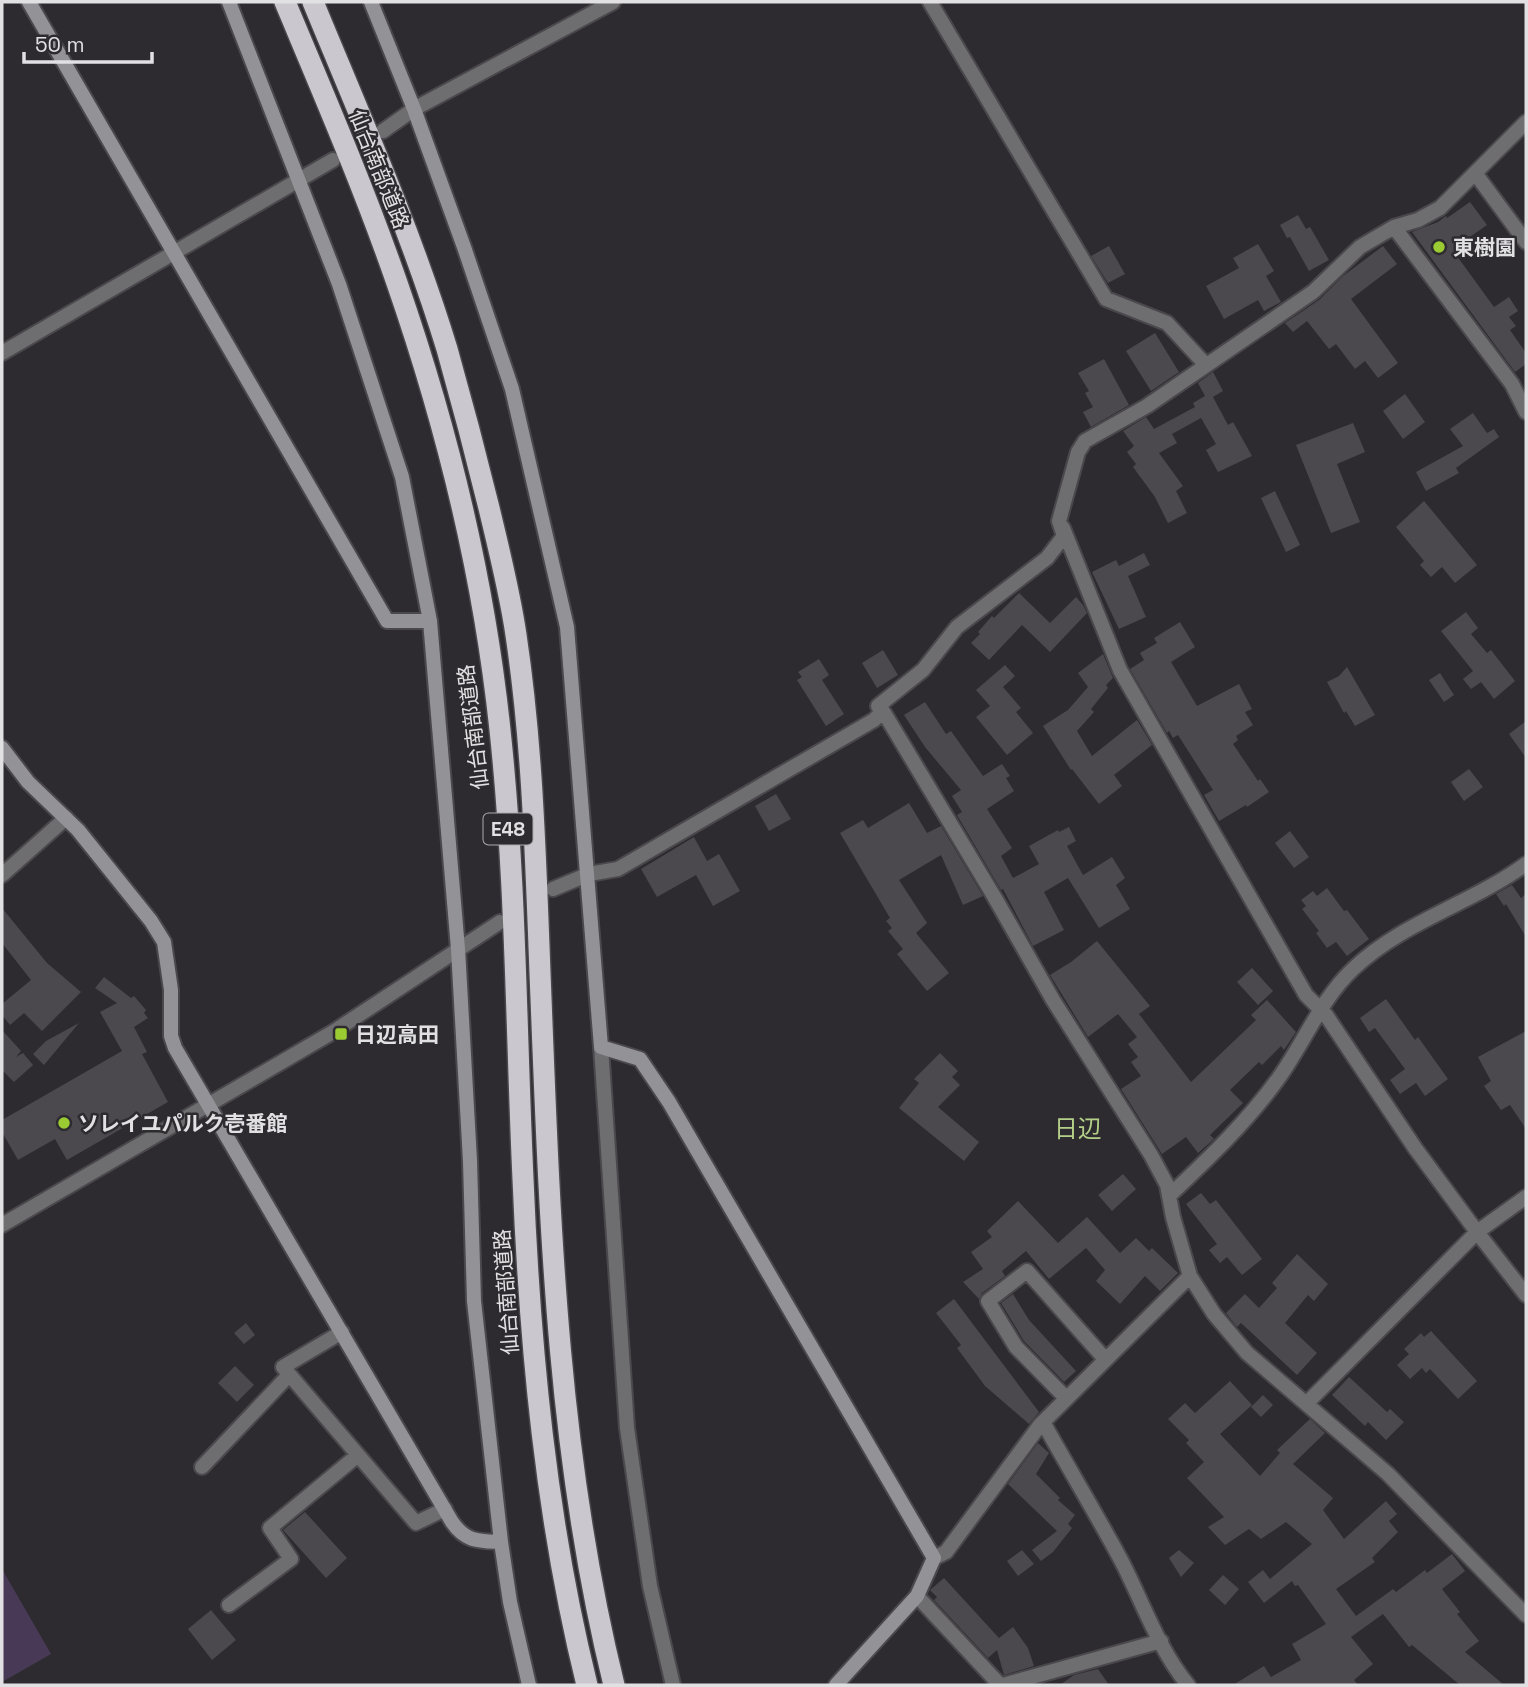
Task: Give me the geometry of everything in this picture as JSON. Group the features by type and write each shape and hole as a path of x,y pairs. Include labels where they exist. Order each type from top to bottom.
{"highway":[{"name":"仙台南部道路","path":"285,2 397,283 453,469 473,557 500,726 513,889 523,1182 535,1367 551,1499 572,1625 587,1685"},
{"name":"仙台南部道路","path":"313,2 406,234 446,346 479,464 516,633 526,724 537,886 548,1181 560,1364 576,1497 598,1619 614,1685"}],"street":[{"path":"29,2 387,621 430,621"},
{"path":"229,2 339,284 402,477 430,621 458,949 470,1161 474,1301 501,1542 510,1602 529,1685"},
{"path":"371,2 414,109 512,389 567,627 589,874 627,1428 650,1586 673,1685"},
{"path":"383,131 414,109 613,2"},
{"path":"930,2 1106,299 1167,323 1205,363"},
{"path":"1526,122 1440,208 1418,220 1394,227 1360,247 1313,292 1147,405 1085,441 1078,452 1059,521 1064,536 1047,558 957,627 923,670 878,706 883,710 995,898 1053,1000 1151,1155 1167,1185 1190,1276 1214,1314 1247,1353 1388,1474 1526,1615"},
{"path":"2,353 333,160"},
{"path":"1475,173 1526,242"},
{"path":"1394,227 1512,384 1526,412"},
{"path":"1059,521 1120,670 1306,995 1321,1010 1415,1148 1526,1295"},
{"path":"554,889 589,874 618,869 853,733 874,720 883,710"},
{"path":"2,748 28,782 78,830 164,942 171,990 171,1036 175,1048 460,1534 474,1540 501,1542"},
{"path":"2,875 66,818"},
{"path":"1169,1195 1213,1154 1264,1098 1321,1010 1351,971 1381,947 1426,918 1526,866"},
{"path":"2,1225 334,1032 500,922"},
{"path":"601,1047 640,1059 669,1102 934,1558"},
{"path":"1307,1403 1477,1232 1526,1197"},
{"path":"1066,1398 1016,1347 988,1301 1027,1271 1105,1359"},
{"path":"836,1685 917,1597 934,1558 946,1552 1043,1422 1190,1276"},
{"path":"342,1332 283,1367 416,1523 445,1509"},
{"path":"202,1467 289,1375"},
{"path":"1043,1422 1122,1562 1179,1675 1188,1685"},
{"path":"229,1605 291,1559 270,1528 358,1455"},
{"path":"917,1597 1001,1685 1161,1641"}],"shaded area":[{"path":"2,1569 51,1654 2,1682"}],"building":[{"path":"1470,202 1487,225 1464,241 1466,244 1454,252 1494,307 1509,297 1518,311 1509,317 1516,326 1510,330 1526,353 1526,364 1515,372 1412,232 1446,216 1447,218"},
{"path":"1298,215 1306,229 1310,227 1329,260 1309,271 1280,225"},
{"path":"1258,244 1274,271 1266,276 1281,302 1264,311 1258,300 1224,319 1206,286 1239,268 1233,258"},
{"path":"1109,246 1125,274 1108,283 1091,256"},
{"path":"1383,246 1397,264 1351,299 1398,363 1378,378 1365,361 1355,369 1336,344 1329,349 1307,321 1293,332 1285,323 1319,300 1343,276"},
{"path":"1155,333 1179,372 1151,391 1126,351"},
{"path":"1104,359 1129,405 1091,427 1083,412 1093,407 1085,393 1089,391 1078,373"},
{"path":"1213,372 1223,391 1213,397 1228,425 1233,422 1252,456 1218,472 1206,450 1216,444 1201,418 1172,434 1177,443 1159,453 1183,486 1176,491 1187,513 1168,523 1155,497 1133,467 1136,464 1127,452 1134,446 1123,431 1146,417 1154,429 1195,407 1193,403 1205,396 1198,383"},
{"path":"1405,394 1425,422 1403,439 1383,411"},
{"path":"1473,413 1487,433 1494,429 1499,437 1456,468 1459,473 1426,491 1416,472 1463,446 1450,429"},
{"path":"1353,423 1365,452 1337,464 1360,522 1331,533 1296,445"},
{"path":"1275,491 1300,545 1286,552 1261,498"},
{"path":"1424,501 1477,565 1455,583 1442,567 1431,577 1420,565 1424,561 1396,527"},
{"path":"1144,553 1150,565 1128,576 1146,617 1119,629 1092,572 1116,560 1119,566"},
{"path":"1019,593 1050,623 1076,597 1087,613 1050,652 1022,625 989,660 971,643 992,616 994,618"},
{"path":"1466,612 1478,628 1471,634 1487,653 1491,650 1515,681 1494,699 1481,682 1471,689 1463,679 1473,671 1441,631"},
{"path":"1180,622 1195,647 1171,662 1197,706 1239,684 1252,709 1245,712 1253,725 1236,736 1238,740 1233,744 1258,781 1260,779 1269,792 1219,821 1204,795 1213,790 1178,735 1173,738 1169,731 1167,733 1130,669 1144,660 1140,653 1157,643 1154,638"},
{"path":"883,650 898,675 877,688 862,663"},
{"path":"1103,654 1113,678 1091,709 1094,712 1077,731 1092,756 1137,720 1152,745 1114,775 1122,786 1099,804 1071,770 1043,726 1068,710 1088,687 1078,673"},
{"path":"819,659 829,675 822,680 844,714 826,726 797,680 802,677 798,672"},
{"path":"1005,665 1015,676 1003,687 1021,708 1016,712 1033,733 1007,755 976,717 990,706 976,690"},
{"path":"1347,667 1375,715 1355,726 1346,711 1344,713 1327,682 1339,676"},
{"path":"1440,673 1454,695 1444,702 1429,680"},
{"path":"925,702 946,734 951,731 983,776 1002,764 1010,776 1006,778 1014,791 987,809 1012,848 1001,856 1013,878 1039,864 1029,846 1069,827 1076,841 1067,846 1083,875 1112,857 1125,878 1116,885 1130,909 1099,928 1068,878 1044,892 1064,930 1033,946 1003,889 1001,890 957,815 962,812 952,796 961,790 925,747 904,715"},
{"path":"1526,721 1526,758 1509,734"},
{"path":"1469,769 1483,787 1464,801 1451,782"},
{"path":"776,794 791,819 769,831 755,806"},
{"path":"909,803 927,833 941,826 983,896 963,905 941,855 899,880 927,923 916,933 949,973 927,991 897,954 903,949 888,931 892,928 886,921 890,918 840,833 863,820 868,828"},
{"path":"1290,831 1309,857 1294,868 1275,843"},
{"path":"694,837 707,861 719,854 740,891 713,906 696,875 657,897 641,869"},
{"path":"1512,885 1521,898 1526,894 1526,937 1506,904 1504,906 1496,894"},
{"path":"1327,888 1369,939 1347,956 1336,942 1327,948 1316,933 1319,931 1302,909 1306,906 1301,900 1313,891 1317,896"},
{"path":"2,908 47,963 81,992 42,1031 24,1013 10,1025 2,1015 2,1004 31,980 2,943"},
{"path":"1097,941 1150,1006 1139,1014 1191,1082 1256,1020 1251,1015 1267,1000 1296,1032 1284,1050 1281,1046 1262,1065 1259,1062 1230,1090 1243,1103 1210,1135 1214,1139 1198,1153 1186,1137 1162,1154 1121,1089 1141,1076 1131,1062 1138,1057 1128,1044 1137,1037 1118,1014 1088,1037 1050,975"},
{"path":"1252,968 1273,991 1258,1005 1237,982"},
{"path":"104,977 131,998 134,996 146,1010 144,1013 148,1018 134,1027 147,1052 142,1054 168,1102 67,1160 55,1139 18,1160 2,1132 2,1120 122,1051 100,1012 117,1003 95,988"},
{"path":"1386,999 1415,1040 1418,1037 1448,1079 1425,1096 1416,1083 1400,1094 1390,1080 1405,1069 1375,1028 1369,1032 1360,1018"},
{"path":"79,1023 44,1065 33,1054 46,1041"},
{"path":"2,1030 21,1051 16,1057 23,1053 33,1065 14,1082 2,1070"},
{"path":"1526,1031 1526,1129 1510,1105 1501,1110 1484,1086 1491,1081 1478,1057"},
{"path":"940,1053 958,1071 952,1077 960,1085 938,1107 979,1142 964,1161 899,1108 919,1083 914,1079"},
{"path":"1123,1174 1136,1189 1112,1211 1098,1195"},
{"path":"1201,1193 1210,1204 1216,1200 1262,1259 1242,1275 1227,1257 1220,1263 1209,1250 1217,1244 1186,1204"},
{"path":"1018,1201 1058,1243 1087,1217 1120,1253 1136,1238 1149,1251 1152,1248 1178,1273 1160,1291 1145,1276 1120,1304 1096,1281 1105,1270 1086,1248 1049,1279 1026,1251 1002,1271 1005,1276 982,1293 979,1299 963,1282 983,1269 971,1252 992,1237 987,1231"},
{"path":"1297,1254 1328,1284 1314,1301 1308,1295 1285,1323 1317,1353 1297,1375 1241,1323 1237,1327 1226,1313 1245,1294 1259,1308 1277,1288 1272,1283"},
{"path":"1013,1294 1029,1320 1076,1371 1064,1382 1024,1341 1001,1303"},
{"path":"954,1299 1039,1412 1029,1424 985,1386 957,1348 961,1345 936,1313"},
{"path":"246,1323 255,1335 244,1344 234,1333"},
{"path":"1431,1331 1477,1381 1458,1399 1430,1369 1426,1373 1422,1368 1410,1379 1397,1365 1409,1354 1404,1349 1421,1333 1424,1337"},
{"path":"235,1366 254,1385 237,1402 218,1383"},
{"path":"1349,1377 1387,1412 1390,1409 1404,1422 1386,1440 1368,1422 1365,1426 1332,1395"},
{"path":"1230,1381 1252,1405 1220,1434 1260,1476 1280,1453 1277,1450 1310,1419 1325,1433 1293,1464 1333,1498 1323,1510 1344,1539 1386,1501 1397,1514 1389,1521 1398,1532 1372,1558 1375,1562 1336,1589 1356,1616 1393,1589 1396,1592 1452,1554 1465,1571 1442,1589 1460,1612 1457,1614 1479,1641 1465,1652 1504,1685 1460,1685 1412,1645 1409,1647 1383,1614 1351,1637 1373,1664 1354,1680 1358,1685 1233,1685 1264,1666 1271,1677 1301,1660 1292,1644 1326,1624 1298,1585 1295,1586 1292,1581 1264,1603 1248,1582 1263,1570 1270,1579 1312,1544 1286,1522 1261,1539 1249,1529 1225,1545 1208,1527 1224,1517 1187,1478 1204,1462 1186,1443 1189,1440 1168,1419 1185,1403 1195,1413"},
{"path":"1263,1395 1273,1405 1261,1417 1251,1407"},
{"path":"1038,1443 1049,1453 1036,1474 1075,1515 1068,1524 1072,1528 1053,1552 1041,1561 1032,1550 1057,1531 1008,1484"},
{"path":"305,1512 347,1558 326,1578 283,1530"},
{"path":"1022,1550 1034,1564 1018,1576 1007,1561"},
{"path":"1179,1550 1194,1563 1181,1577 1169,1558"},
{"path":"1223,1575 1239,1589 1225,1605 1209,1590"},
{"path":"944,1578 999,1638 1013,1627 1028,1648 1034,1666 1004,1675 997,1650 988,1658 934,1600 937,1597 930,1590"},
{"path":"211,1610 236,1640 212,1660 188,1629"},
{"path":"1098,1669 1109,1685 1060,1685 1074,1675"}],"place":[{"name":"東樹園","path":"1439,247"},
{"name":"日辺高田","path":"341,1034"},
{"name":"ソレイユパルク壱番館","path":"64,1123"}],"district":[{"name":"日辺","path":"1078,1128"}]}
